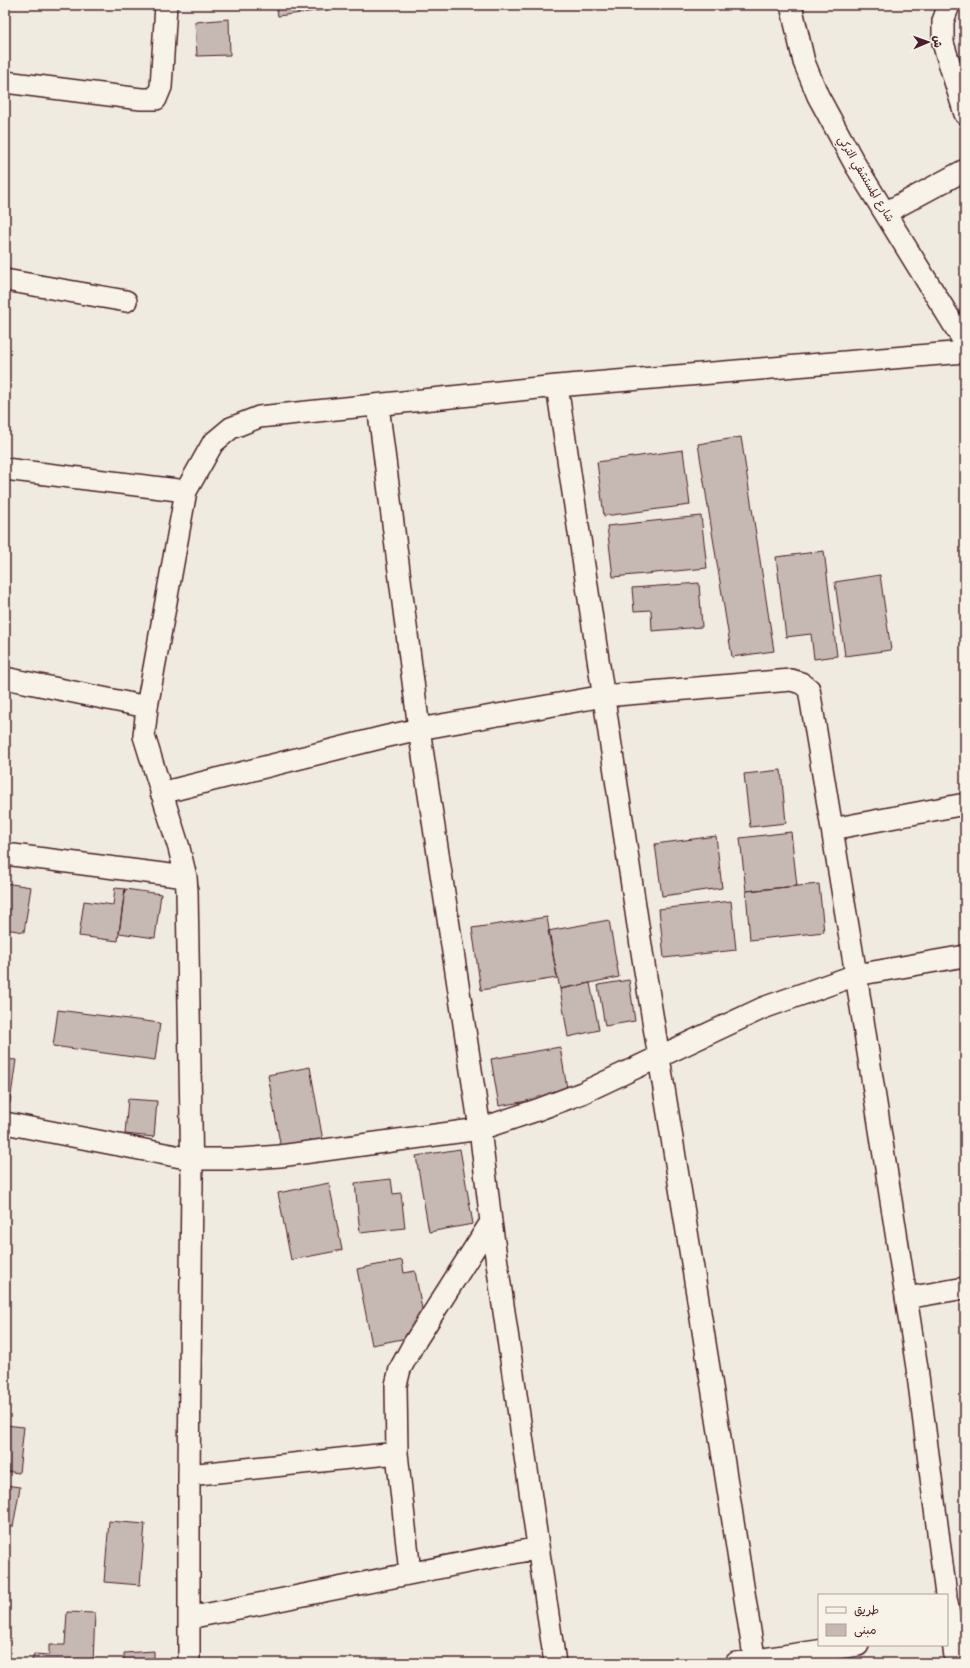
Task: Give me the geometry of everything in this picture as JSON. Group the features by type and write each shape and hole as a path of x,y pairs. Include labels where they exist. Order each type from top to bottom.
{"street":[{"path":"5,82 141,99 156,99 161,87 166,5"},
{"name":"شارع المستشفي التركي","path":"791,5 804,62 818,96 856,166 965,343"},
{"path":"949,5 943,21 943,43 965,114"},
{"path":"886,213 965,170"},
{"path":"5,280 126,301"},
{"path":"189,1663 191,1159 186,877 179,848 144,736 147,707 186,490 213,443 231,428 259,418 558,386 965,352"},
{"path":"558,386 749,1662 852,1646"},
{"path":"378,405 419,729 480,1129 491,1222 554,1663"},
{"path":"5,469 186,490"},
{"path":"5,678 147,707"},
{"path":"161,793 419,729 604,696 791,680 800,683 809,689 856,975 917,1368 946,1594"},
{"path":"832,829 965,804"},
{"path":"5,854 186,877"},
{"path":"5,1123 191,1159 240,1159 280,1156 480,1129 582,1093 763,1008 856,975 965,956"},
{"path":"410,1573 397,1453 396,1385 400,1369 413,1346 491,1222"},
{"path":"906,1298 965,1288"},
{"path":"189,1475 397,1453"},
{"path":"189,1618 538,1548"},
{"path":"948,1606 954,1631 956,1663"}],"building":[{"path":"276,5 331,5 331,9 278,16"},
{"path":"229,19 230,55 197,56 195,22"},
{"path":"741,437 774,651 732,657 698,444"},
{"path":"683,450 690,505 604,516 597,462"},
{"path":"701,516 707,568 613,577 607,526"},
{"path":"824,551 837,656 814,659 811,634 786,637 776,557"},
{"path":"880,575 891,650 845,656 835,582"},
{"path":"699,583 702,627 652,631 651,610 634,611 632,588"},
{"path":"781,770 786,823 750,827 744,774"},
{"path":"791,832 797,886 746,891 740,838"},
{"path":"716,836 722,888 662,896 655,844"},
{"path":"5,883 31,887 24,932 5,929"},
{"path":"819,884 824,932 750,940 746,891"},
{"path":"115,888 125,889 118,941 79,936 84,901 113,905"},
{"path":"125,889 161,894 155,938 119,933"},
{"path":"731,901 736,950 664,958 659,909"},
{"path":"547,917 557,978 481,990 472,928"},
{"path":"609,920 619,977 560,989 548,931"},
{"path":"629,980 635,1021 605,1026 598,985"},
{"path":"590,983 599,1030 568,1037 560,989"},
{"path":"58,1010 160,1023 155,1060 53,1046"},
{"path":"560,1047 568,1094 499,1106 491,1059"},
{"path":"5,1059 16,1060 10,1103 5,1102"},
{"path":"310,1067 323,1141 281,1149 268,1075"},
{"path":"128,1099 157,1101 154,1137 125,1134"},
{"path":"460,1149 473,1224 429,1232 416,1156"},
{"path":"391,1179 393,1194 401,1193 405,1228 360,1233 355,1183"},
{"path":"329,1183 342,1250 291,1260 278,1193"},
{"path":"402,1260 404,1273 415,1271 424,1320 414,1322 417,1336 372,1345 357,1269"},
{"path":"5,1425 24,1427 19,1473 5,1471"},
{"path":"5,1485 20,1487 13,1527 5,1525"},
{"path":"109,1521 145,1524 140,1585 104,1582"},
{"path":"67,1612 95,1613 93,1663 31,1663 34,1654 49,1655 49,1645 65,1645"},
{"path":"154,1651 154,1663 124,1663 124,1653"}]}
